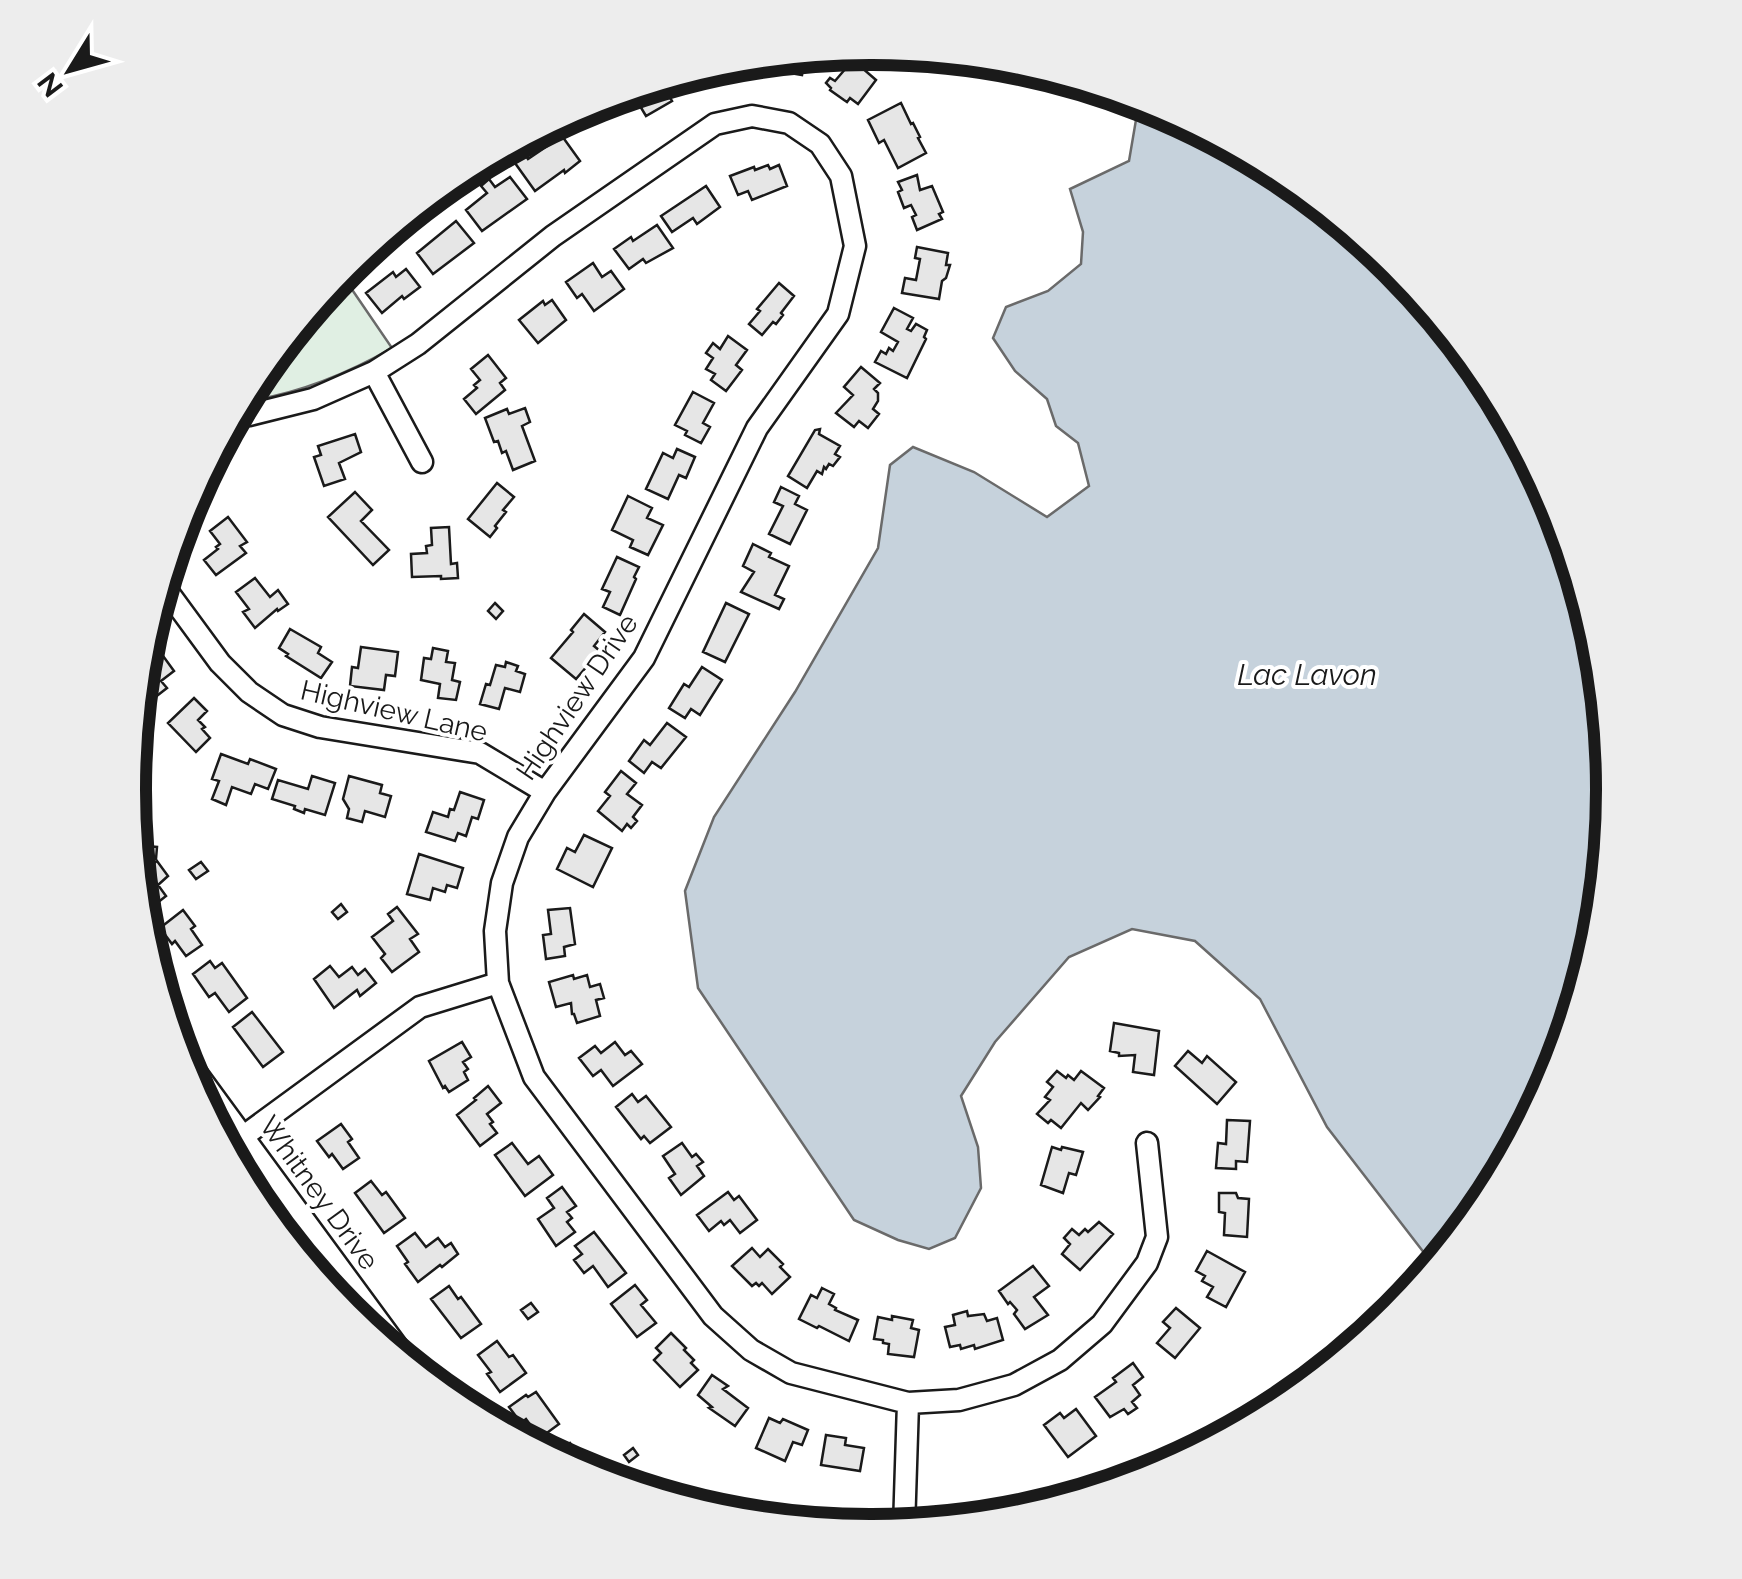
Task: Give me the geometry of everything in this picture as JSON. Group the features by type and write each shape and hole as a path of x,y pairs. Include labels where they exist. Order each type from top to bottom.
{"street":[{"name":"Highview Drive","path":"252,414 313,399 374,372 418,344 553,236 715,124 752,116 789,123 820,144 841,176 856,246 838,314 756,428 644,658 545,792 518,837 502,883 495,931 498,983 534,1077 712,1316 751,1350 791,1373 908,1403 959,1400 1014,1385 1060,1360 1102,1324 1147,1263 1157,1237 1148,1143"},
{"path":"374,372 422,462"},
{"name":"Highview Lane","path":"172,598 220,662 249,692 283,714 320,727 480,754 545,792"},
{"path":"238,1141 420,1007 498,983"},
{"name":"Whitney Drive","path":"216,1099 380,1322"},
{"path":"904,1513 908,1403"}],"green space":[{"path":"350,287 392,348 356,367 262,398 296,348"}],"water":[{"name":"Lac Lavon","path":"1137,116 1191,140 1274,187 1349,245 1383,277 1446,348 1498,427 1540,512 1571,602 1589,695 1596,790 1582,931 1557,1022 1521,1110 1473,1192 1426,1255 1327,1127 1260,999 1195,941 1132,929 1069,957 995,1042 961,1096 978,1147 981,1188 955,1238 929,1249 854,1220 698,988 685,891 714,817 795,692 878,548 890,465 913,447 974,472 1047,517 1089,486 1078,443 1056,426 1047,399 1015,371 993,338 1006,307 1048,291 1081,264 1083,232 1070,189 1129,161"}],"building":[{"path":"859,65 876,80 858,104 850,98 847,102 830,90 826,83 830,78 835,81 848,66"},
{"path":"803,69 802,75 778,71"},
{"path":"677,92 669,96 672,101 646,116 638,103"},
{"path":"901,103 926,153 898,168 868,120"},
{"path":"562,136 580,161 535,191 515,163 526,156 528,159"},
{"path":"768,165 770,169 779,165 787,186 752,200 748,191 738,195 730,176"},
{"path":"917,175 920,190 932,186 943,212 939,214 942,219 917,230 912,217 916,215 911,205 904,208 898,182"},
{"path":"510,177 527,199 482,231 466,210 487,193 481,186 489,179 495,187"},
{"path":"706,186 720,207 697,224 693,218 672,232 661,216"},
{"path":"456,221 474,243 433,274 417,253"},
{"path":"657,225 673,248 629,269 614,249"},
{"path":"917,247 948,253 946,265 950,265 939,299 902,293 905,278 916,280 920,259 915,258"},
{"path":"593,263 602,277 611,271 624,289 594,311 582,294 577,298 566,282"},
{"path":"406,269 420,287 382,313 366,293 393,272 396,277"},
{"path":"779,283 794,296 776,324 773,322 762,335 749,324"},
{"path":"552,300 566,320 538,343 519,320 543,301 545,305"},
{"path":"894,308 913,318 907,329 911,331 916,324 927,330 907,378 875,362 881,351 893,351 898,342 881,332"},
{"path":"728,336 747,350 736,365 742,370 726,391 711,380 715,374 706,369 713,358 706,353 713,343 720,349"},
{"path":"488,355 506,378 500,383 505,390 476,414 464,399 480,380 471,369"},
{"path":"861,367 880,383 874,389 878,401 873,409 879,414 868,428 859,421 854,427 836,413 853,395 844,387"},
{"path":"693,392 714,403 703,423 710,427 701,443 675,425"},
{"path":"525,408 530,422 522,426 535,461 513,470 506,451 502,453 498,441 494,442 485,418 507,409 509,414"},
{"path":"820,429 819,434 840,446 835,454 840,457 833,466 824,467 822,474 817,471 807,488 788,476 815,430"},
{"path":"355,434 361,452 339,463 345,479 324,486 314,457 321,455 318,446"},
{"path":"677,449 695,457 686,478 679,475 668,499 646,489 663,453 673,458"},
{"path":"497,483 514,497 490,537 468,519"},
{"path":"781,487 799,496 795,504 807,510 790,544 769,534 783,506 774,502"},
{"path":"355,492 372,510 361,521 389,550 373,565 328,517"},
{"path":"628,496 652,508 647,518 663,525 648,555 630,547 633,540 612,530"},
{"path":"228,517 247,542 240,546 246,553 216,575 204,560 220,544 210,531"},
{"path":"449,527 451,564 457,563 458,578 412,577 411,554 427,553 426,546 432,545 431,528"},
{"path":"753,544 789,566 775,595 784,599 779,609 741,592 754,572 743,566"},
{"path":"617,557 639,567 620,615 603,607 610,592 602,589"},
{"path":"255,578 270,597 278,590 288,604 255,628 243,612 249,609 236,592"},
{"path":"495,603 503,611 496,619 488,611"},
{"path":"726,603 749,614 725,662 703,652"},
{"path":"584,614 605,632 594,646 600,651 576,679 551,658"},
{"path":"290,629 321,647 318,653 332,662 321,678 279,648"},
{"path":"361,647 398,652 395,676 386,675 384,690 350,686 352,667 358,668"},
{"path":"433,648 448,651 446,662 455,663 452,680 460,682 456,700 438,698 440,684 421,680 424,658 431,659"},
{"path":"160,651 174,671 161,681 167,688 153,699"},
{"path":"506,662 518,666 516,671 525,674 520,692 505,688 499,709 480,704 496,665 505,667"},
{"path":"702,667 722,680 700,715 691,709 685,718 669,708 684,684 689,687"},
{"path":"194,698 207,711 198,720 210,738 196,752 168,723"},
{"path":"667,723 686,737 661,768 652,762 644,773 629,761 644,740 650,745"},
{"path":"221,754 276,769 268,789 255,784 251,794 232,787 226,805 212,799 219,781 212,779"},
{"path":"621,771 636,783 627,794 642,805 633,817 637,821 631,828 627,824 622,831 598,811 610,796 605,792"},
{"path":"312,776 335,783 325,815 305,809 304,813 272,799 278,780 308,789"},
{"path":"349,776 382,785 380,793 391,796 385,817 365,811 362,822 347,818 349,809 343,799"},
{"path":"460,792 484,800 478,819 472,817 466,836 458,833 455,841 426,832 433,812 448,817"},
{"path":"584,835 612,848 593,887 557,869 567,848 575,852"},
{"path":"149,846 157,847 156,859 150,859"},
{"path":"419,854 463,868 457,888 447,885 445,892 433,888 430,900 407,894"},
{"path":"157,861 168,876 158,885 166,896 156,904 151,865"},
{"path":"201,862 208,871 196,879 189,870"},
{"path":"341,904 347,912 338,919 332,912"},
{"path":"397,907 418,934 410,939 419,952 392,972 372,937 393,921 388,914"},
{"path":"570,908 575,944 564,947 565,956 546,959 543,935 551,934 548,910"},
{"path":"183,910 202,945 186,956 160,928"},
{"path":"210,961 215,968 222,963 247,998 229,1012 215,993 209,997 193,974"},
{"path":"330,966 339,977 352,967 358,975 365,969 376,983 360,996 357,990 334,1008 314,979"},
{"path":"573,975 574,979 587,975 590,987 600,984 604,998 596,1000 600,1016 577,1023 571,1003 556,1007 549,982"},
{"path":"252,1012 283,1052 263,1067 233,1027"},
{"path":"1114,1023 1159,1031 1154,1075 1133,1072 1135,1055 1119,1056 1110,1051"},
{"path":"462,1042 471,1057 463,1062 468,1080 449,1092 429,1061"},
{"path":"615,1042 625,1055 631,1051 642,1064 613,1086 601,1070 593,1076 579,1058 595,1046 601,1053"},
{"path":"1188,1051 1202,1063 1207,1056 1236,1082 1217,1104 1175,1066"},
{"path":"1057,1071 1074,1080 1081,1071 1104,1088 1088,1110 1081,1103 1061,1128 1037,1114 1050,1100 1045,1097 1053,1087 1047,1082"},
{"path":"488,1086 501,1103 487,1114 497,1133 480,1146 457,1115"},
{"path":"632,1094 638,1102 646,1096 671,1127 650,1143 644,1136 641,1139 616,1107"},
{"path":"1227,1120 1250,1121 1247,1162 1236,1161 1236,1169 1216,1168 1218,1143 1226,1144"},
{"path":"341,1124 359,1158 343,1169 317,1141"},
{"path":"512,1143 528,1164 539,1156 553,1175 525,1196 495,1155"},
{"path":"682,1143 692,1157 696,1154 703,1162 697,1166 704,1176 681,1195 669,1178 675,1174 663,1156"},
{"path":"1052,1147 1083,1152 1076,1175 1069,1173 1063,1193 1041,1185"},
{"path":"371,1181 382,1195 386,1192 405,1218 384,1233 355,1193"},
{"path":"562,1187 576,1206 567,1212 572,1218 567,1222 575,1232 556,1246 538,1219 554,1208 547,1198"},
{"path":"728,1192 734,1200 739,1196 757,1220 740,1233 730,1220 724,1225 721,1221 709,1231 697,1215"},
{"path":"1219,1193 1236,1193 1238,1198 1249,1199 1247,1237 1224,1235 1225,1213 1219,1212"},
{"path":"1099,1222 1113,1234 1080,1270 1062,1254 1070,1244 1064,1238 1072,1229 1079,1235"},
{"path":"594,1232 626,1273 608,1287 593,1266 584,1273 574,1260 582,1254 575,1246"},
{"path":"415,1233 426,1247 438,1238 445,1247 451,1243 458,1254 418,1282 397,1246"},
{"path":"752,1248 760,1257 768,1249 790,1277 772,1294 762,1283 752,1286 732,1266"},
{"path":"1207,1251 1245,1272 1226,1307 1207,1297 1213,1287 1202,1281 1205,1276 1196,1271"},
{"path":"1033,1266 1049,1286 1034,1297 1048,1315 1025,1329 1014,1314 1017,1310 999,1291"},
{"path":"635,1285 647,1300 641,1305 656,1323 637,1337 611,1304"},
{"path":"449,1286 481,1324 461,1338 431,1299"},
{"path":"822,1288 834,1294 829,1304 835,1310 858,1320 849,1341 799,1319 811,1295 817,1298"},
{"path":"531,1303 538,1312 528,1319 521,1310"},
{"path":"1176,1308 1200,1328 1175,1358 1157,1343 1170,1328 1163,1322"},
{"path":"967,1311 968,1316 984,1314 987,1321 997,1318 1003,1340 975,1349 974,1345 950,1347 945,1327 955,1325 953,1315"},
{"path":"892,1316 913,1320 911,1328 919,1330 914,1357 888,1354 889,1344 874,1339 878,1317 892,1320"},
{"path":"671,1333 686,1348 698,1370 680,1387 654,1360 661,1353 656,1348"},
{"path":"497,1341 526,1373 500,1392 478,1355"},
{"path":"1133,1363 1143,1377 1133,1385 1140,1395 1132,1402 1137,1408 1128,1414 1124,1409 1110,1417 1095,1397"},
{"path":"712,1375 748,1408 735,1426 698,1395"},
{"path":"536,1392 559,1424 544,1435 526,1419 521,1423 509,1407"},
{"path":"1076,1409 1096,1436 1068,1457 1044,1425 1060,1413 1064,1418"},
{"path":"769,1418 780,1423 783,1419 808,1430 802,1445 793,1442 785,1461 756,1448"},
{"path":"826,1435 846,1438 845,1445 864,1448 860,1471 821,1465"},
{"path":"633,1448 638,1455 629,1462 624,1455"}]}
